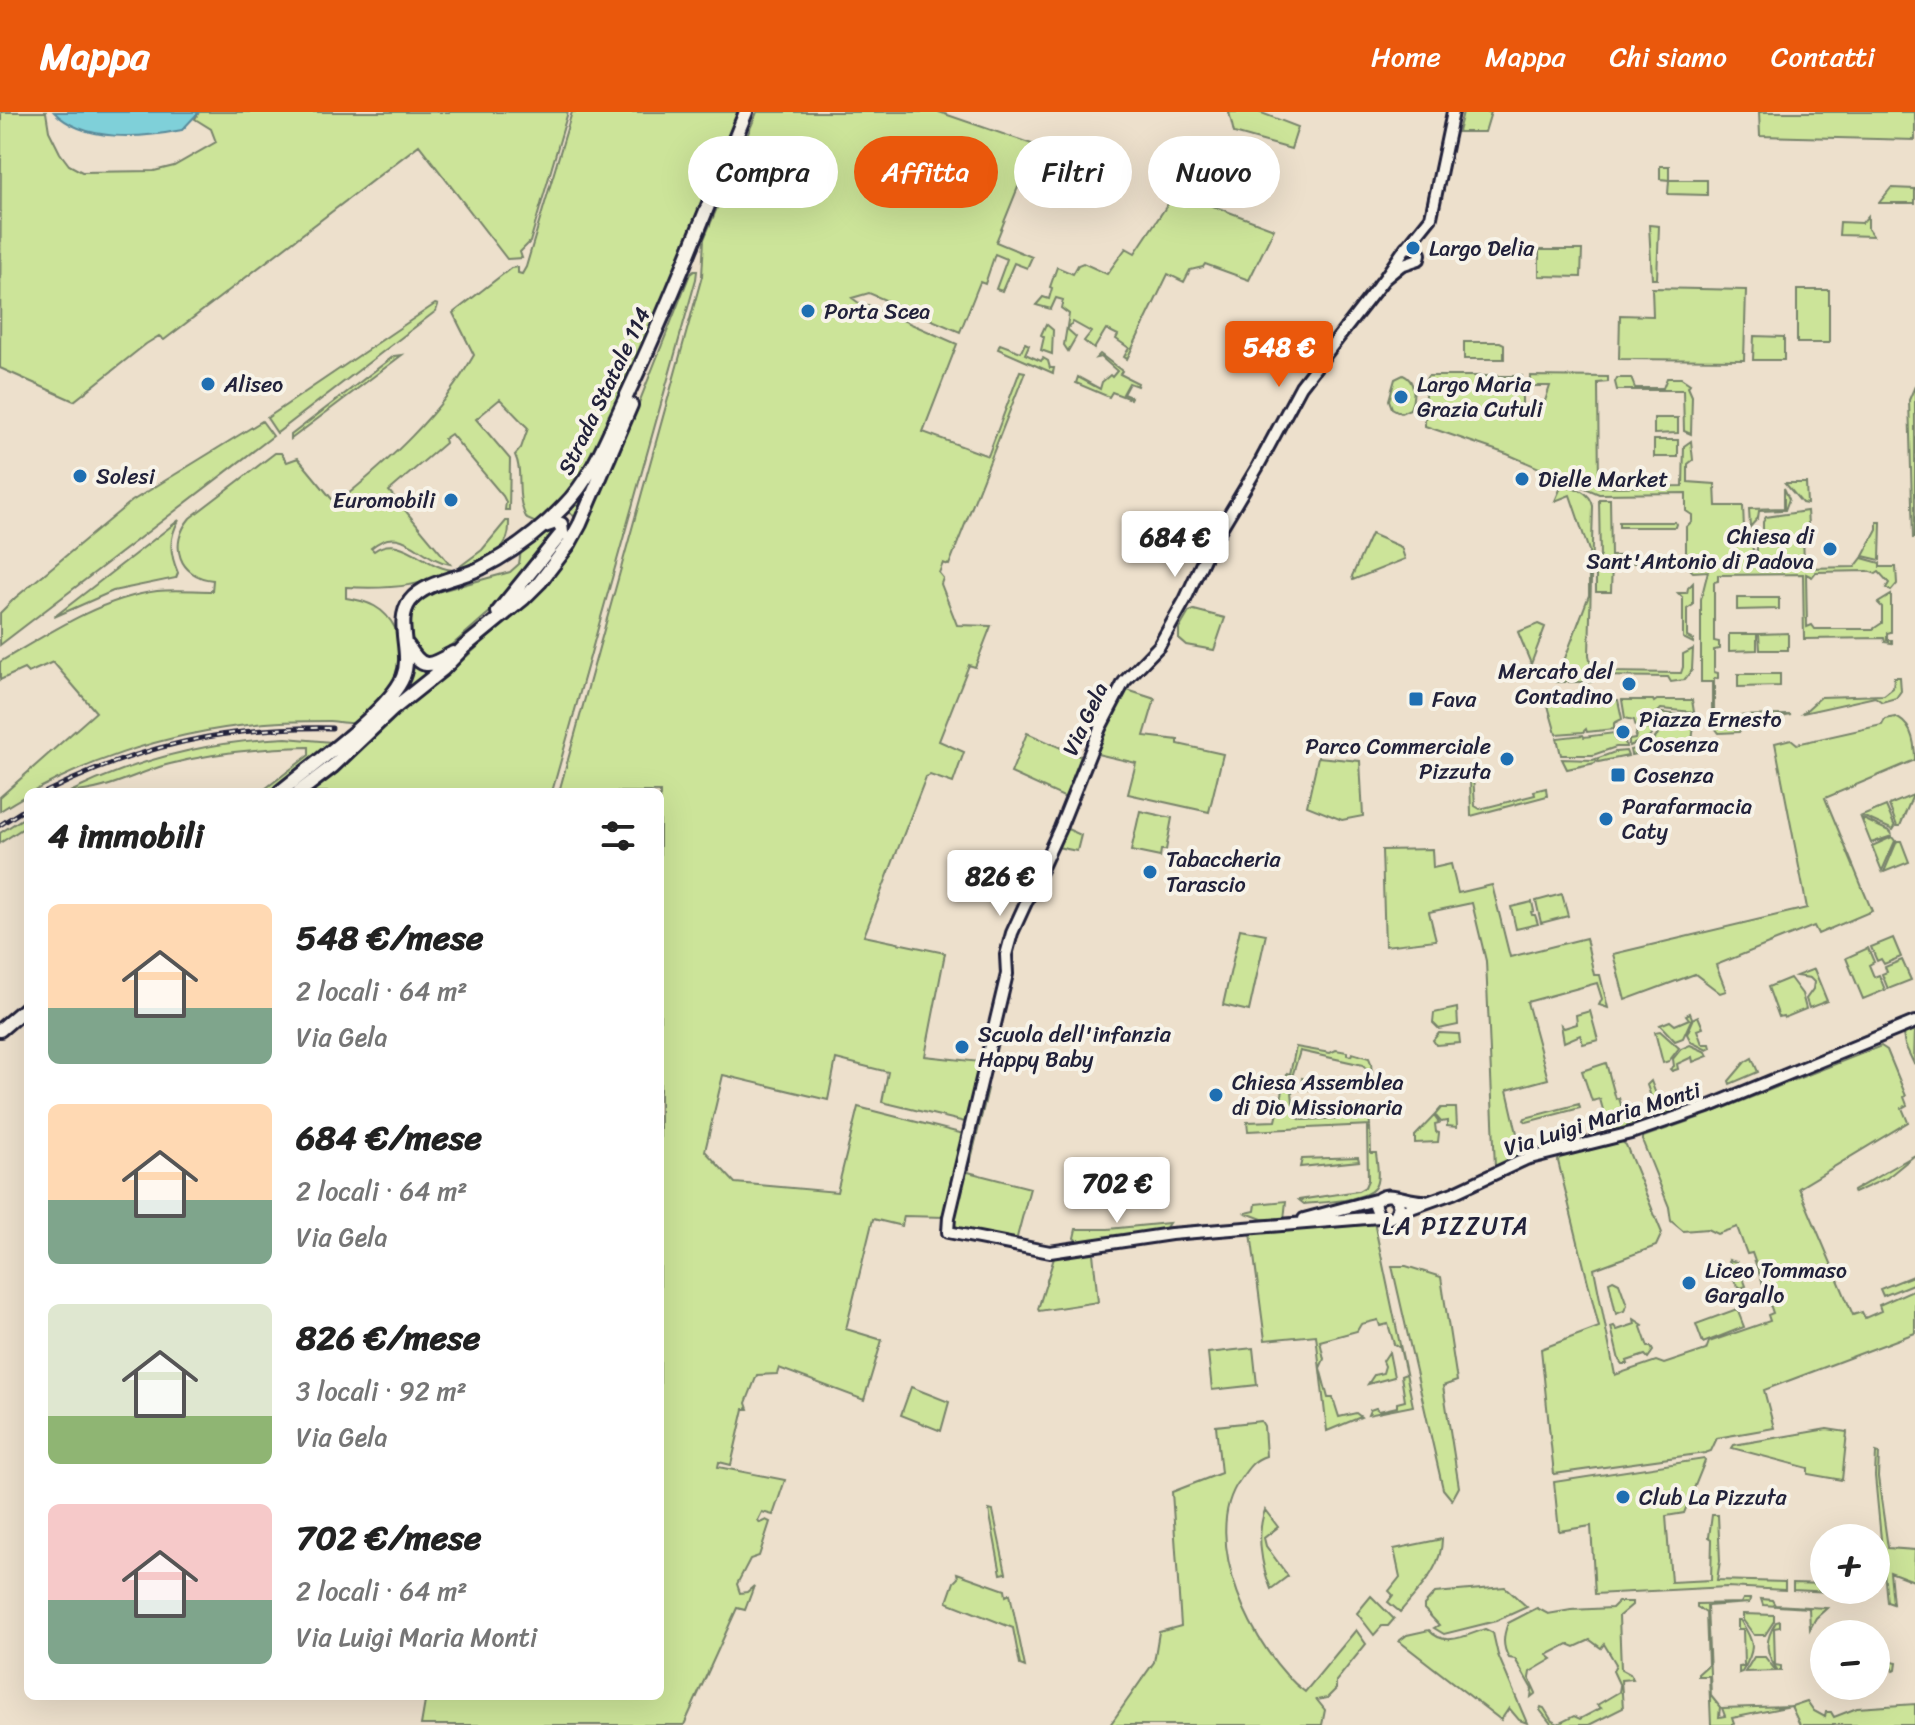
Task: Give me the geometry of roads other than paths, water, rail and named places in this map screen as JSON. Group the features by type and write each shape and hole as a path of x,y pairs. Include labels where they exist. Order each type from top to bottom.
{"main road":[{"name":"Strada Statale 114","path":"285,788 391,697 405,671 407,643 403,615 417,594 483,567 543,526 576,493 592,469 650,347 746,112"},
{"name":"Strada Statale 114","path":"304,788 524,598 569,544 753,112"},
{"path":"487,628 562,533 561,524 556,522 543,526"},
{"path":"407,643 417,661 427,665 433,665 464,647"},
{"path":"0,1030 24,1009"},
{"path":"0,1038 24,1018"}],"street":[{"path":"1384,279 1407,262 1416,261 1420,254 1453,112"},
{"path":"1384,279 1430,219"},
{"path":"1405,249 1414,246 1420,254"},
{"path":"1405,249 1403,257 1407,262"},
{"name":"Via Gela","path":"1285,1224 1171,1234 1050,1252 948,1232 1007,974 1006,955 1012,933 1060,828 1100,728 1124,682 1159,646 1208,550 1301,386 1384,279"},
{"name":"Via Luigi Maria Monti","path":"1397,1213 1526,1159 1631,1133 1710,1106 1915,1022"},
{"path":"1285,1224 1375,1200 1384,1194 1412,1201 1434,1200"},
{"path":"1285,1224 1379,1217 1389,1219 1397,1213 1395,1197"},
{"path":"1375,1200 1374,1209 1379,1217"}],"water":[{"path":"54,112 199,112 182,130 114,136 81,129"}],"railway":[{"path":"55,788 116,762 185,742 256,731 332,728"},
{"path":"0,825 24,810"}],"place":[{"name":"Largo Delia","path":"1413,248"},
{"name":"Porta Scea","path":"808,311"},
{"name":"Aliseo","path":"208,384"},
{"name":"Largo Maria Grazia Cutuli","path":"1401,397"},
{"name":"Solesi","path":"80,476"},
{"name":"Dielle Market","path":"1522,479"},
{"name":"Euromobili","path":"451,500"},
{"name":"Chiesa di Sant'Antonio di Padova","path":"1830,549"},
{"name":"Mercato del Contadino","path":"1629,684"},
{"name":"Fava","path":"1416,699"},
{"name":"Piazza Ernesto Cosenza","path":"1623,732"},
{"name":"Parco Commerciale Pizzuta","path":"1507,759"},
{"name":"Cosenza","path":"1618,775"},
{"name":"Parafarmacia Caty","path":"1606,819"},
{"name":"Tabaccheria Tarascio","path":"1150,872"},
{"name":"Scuola dell'infanzia Happy Baby","path":"962,1047"},
{"name":"Chiesa Assemblea di Dio Missionaria","path":"1216,1095"},
{"name":"Liceo Tommaso Gargallo","path":"1689,1283"},
{"name":"Club La Pizzuta","path":"1623,1497"}],"district":[{"name":"LA PIZZUTA","path":"1456,1226"}]}
